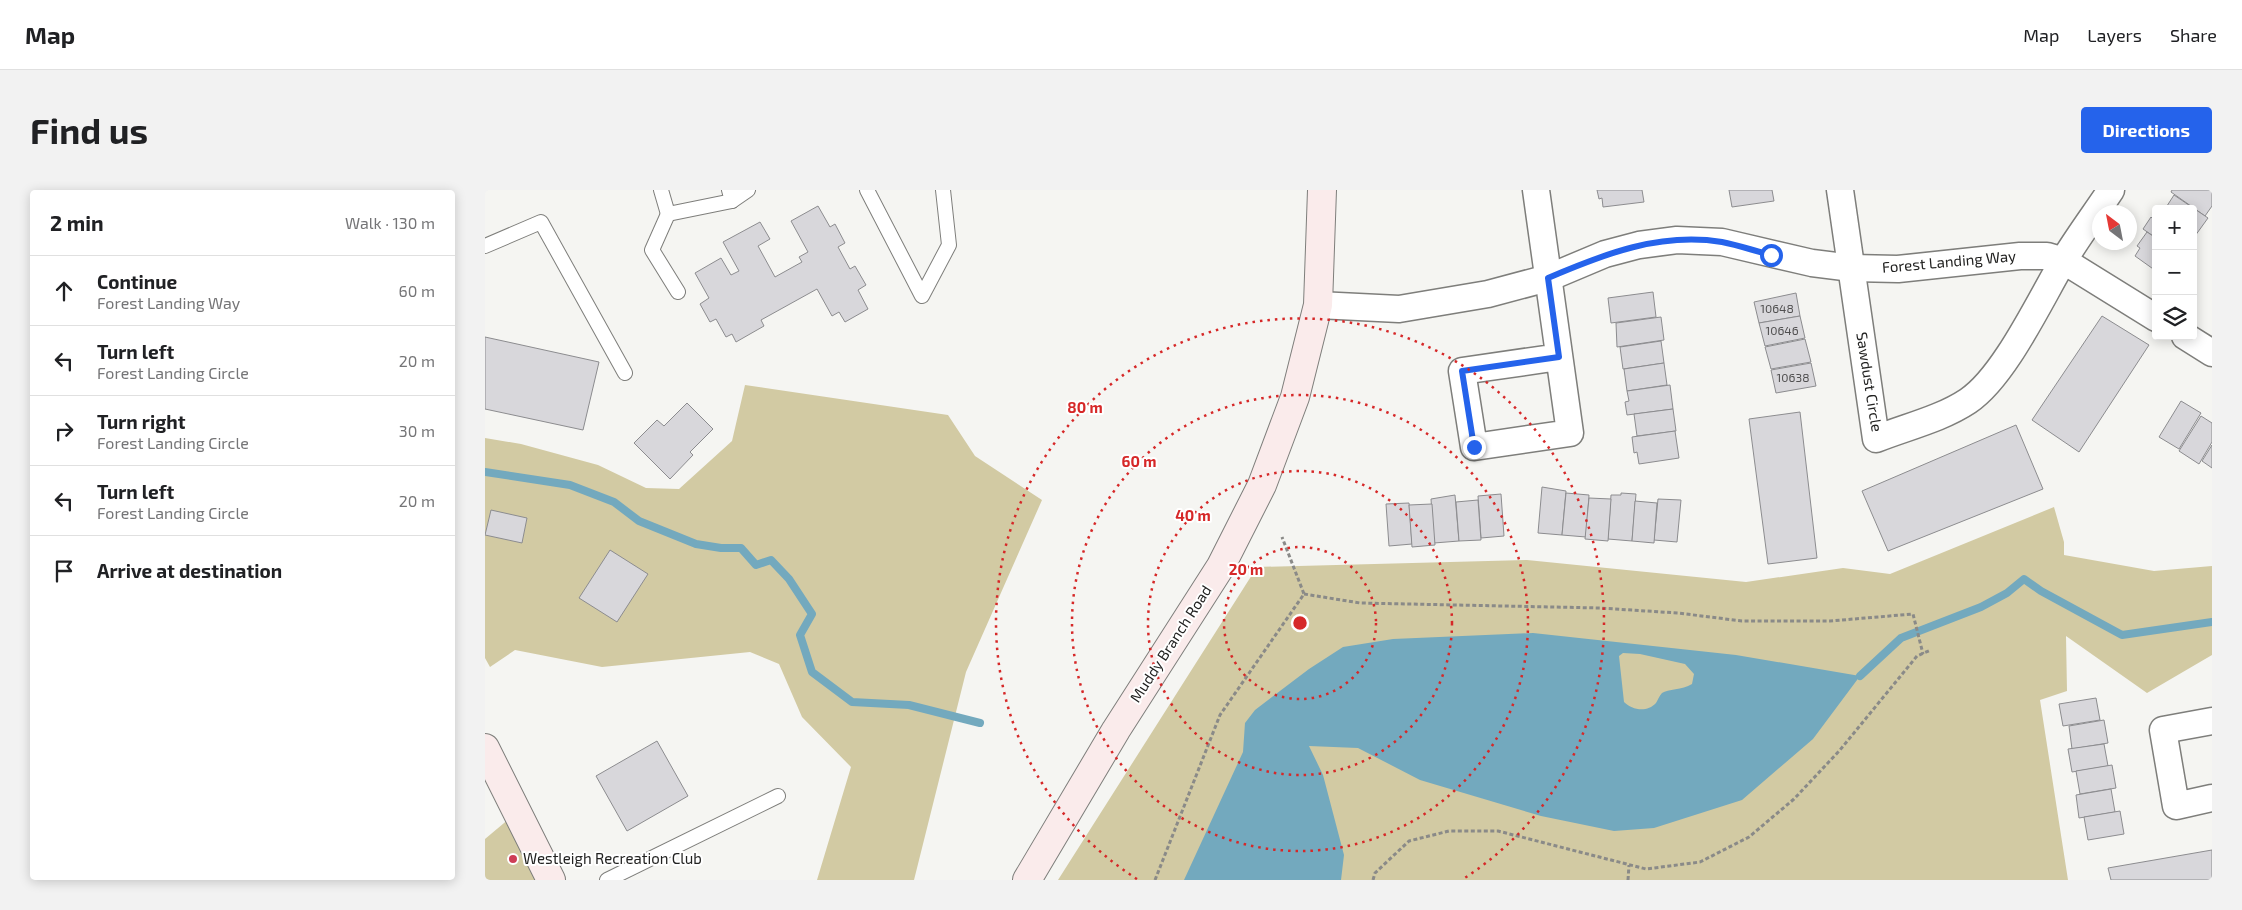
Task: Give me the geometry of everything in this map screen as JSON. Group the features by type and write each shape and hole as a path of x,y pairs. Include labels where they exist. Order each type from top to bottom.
{"main road":[{"name":"Muddy Branch Road","path":"1027,880 1116,730 1221,566 1262,486 1295,397 1318,305 1322,190"},
{"path":"485,748 551,880"}],"street":[{"path":"1537,190 1570,433 1474,447 1462,371 1559,357"},
{"path":"2064,261 2111,190"},
{"path":"1846,191 1852,268"},
{"name":"Forest Landing Way","path":"1318,305 1399,309 1488,294 1548,278 1605,254 1639,245 1677,240 1722,242 1812,263 1852,268 1898,269 2020,256 2047,256 2064,261 2152,316"},
{"name":"Sawdust Circle","path":"1852,268 1876,439 1947,412 1967,401 1985,387 2011,349 2064,261"},
{"path":"2191,340 2212,353"},
{"path":"2212,720 2163,730 2176,806 2212,798"}],"lane":[{"path":"661,190 668,214 652,250 677,292"},
{"path":"668,214 748,190"},
{"path":"867,190 922,296 949,245 943,190"},
{"path":"485,246 541,222 625,373"},
{"path":"607,880 778,796"}],"path":[{"path":"1282,537 1304,594"},
{"path":"1304,594 1360,603 1600,608 1678,613 1743,620 1830,621 1913,614 1923,654"},
{"path":"1155,880 1220,715 1304,594"},
{"path":"1373,880 1375,873 1409,841 1449,831 1498,831 1646,868 1700,862 1749,837 1794,799 1840,750 1917,656 1931,650"},
{"path":"1628,880 1629,865"}],"shaded area":[{"path":"745,385 948,415 975,456 1042,500 966,672 914,880 817,880 851,767 802,717 779,664 750,652 602,667 515,650 490,667 485,658 485,438 521,444 598,465 646,488 679,489 732,441"},
{"path":"2054,507 2064,542 2064,555 2154,571 2212,566 2212,655 2147,693 2066,636 2067,691 2040,700 2068,880 1058,880 1257,567 1527,560 1746,582 1843,568 1890,574"},
{"name":"Westleigh Recreation Club","path":"517,812 551,880 485,880 485,839"}],"water":[{"path":"1533,633 1736,655 1860,676 1813,739 1742,800 1654,828 1614,831 1541,816 1420,780 1358,748 1309,746 1323,775 1344,855 1341,880 1184,880 1243,752 1245,723 1255,710 1309,669 1343,647 1393,639","holes":["1623,653 1640,654 1685,664 1694,674 1692,684 1662,693 1656,703 1648,708 1640,709 1627,705 1624,702 1619,656"]}],"building":[{"path":"1597,190 1642,190 1644,202 1603,207 1602,198 1599,199"},
{"path":"1729,190 1772,190 1774,201 1732,207"},
{"path":"2172,190 2210,190 2212,191 2212,206 2205,216 2197,210 2197,205 2189,205 2171,192"},
{"path":"2174,195 2189,205 2168,205"},
{"path":"818,206 830,227 835,224 845,243 838,247 850,269 855,266 866,285 858,290 868,309 845,322 839,312 832,316 817,289 761,320 764,326 736,342 732,334 726,337 716,319 710,322 700,304 709,298 695,273 721,258 731,275 739,271 723,242 760,222 770,239 758,246 775,277 802,262 799,257 808,252 791,221"},
{"path":"2197,211 2208,218 2197,233"},
{"path":"2152,218 2152,235 2143,229"},
{"path":"2147,232 2152,235 2152,268 2135,256 2140,248 2137,246"},
{"path":"1653,292 1656,317 1611,323 1608,298"},
{"path":"1796,293 1800,316 1759,323 1754,302"},
{"path":"1800,316 1805,338 1765,346 1759,323"},
{"path":"2102,316 2149,345 2079,452 2032,420"},
{"path":"1661,317 1664,340 1617,347 1616,323"},
{"path":"485,337 599,362 583,430 485,409"},
{"path":"1805,339 1811,362 1771,369 1765,347"},
{"path":"1661,341 1664,363 1623,369 1620,347"},
{"path":"1664,363 1667,385 1627,391 1624,369"},
{"path":"1811,363 1816,386 1776,393 1771,370"},
{"path":"1670,385 1673,409 1627,415 1625,402 1629,401 1627,391"},
{"path":"2181,401 2201,413 2179,449 2159,437"},
{"path":"687,403 713,429 690,452 693,455 670,479 634,443 657,420 664,426"},
{"path":"1673,409 1676,431 1637,436 1634,414"},
{"path":"1800,412 1817,558 1768,564 1749,419"},
{"path":"2201,416 2212,423 2212,442 2199,464 2179,451"},
{"path":"2016,425 2043,489 1888,551 1862,491"},
{"path":"1675,431 1679,458 1639,464 1637,452 1634,453 1632,437"},
{"path":"2212,445 2212,468 2202,461"},
{"path":"1542,487 1566,491 1562,535 1538,533"},
{"path":"1566,493 1589,495 1586,537 1562,535"},
{"path":"1621,493 1636,494 1632,541 1608,539 1611,495 1621,495"},
{"path":"1501,494 1504,536 1481,538 1478,496"},
{"path":"1455,495 1459,541 1434,543 1431,499"},
{"path":"1589,498 1611,499 1608,541 1585,539"},
{"path":"1658,499 1681,500 1677,542 1654,540"},
{"path":"1478,500 1481,540 1459,541 1456,502"},
{"path":"1635,501 1657,503 1654,543 1632,541"},
{"path":"1409,503 1412,544 1389,546 1386,504"},
{"path":"1432,504 1435,545 1412,547 1409,505"},
{"path":"491,510 527,518 522,543 485,535"},
{"path":"610,550 648,574 617,622 579,598"},
{"path":"2096,698 2100,720 2063,726 2059,704"},
{"path":"2104,720 2108,743 2072,749 2069,726"},
{"path":"657,741 688,796 627,831 596,776"},
{"path":"2104,744 2108,766 2072,772 2068,749"},
{"path":"2112,765 2116,788 2080,794 2076,771"},
{"path":"2111,789 2115,812 2079,818 2076,795"},
{"path":"2120,811 2124,834 2088,840 2084,817"},
{"path":"2212,850 2212,880 2111,880 2108,868"}],"waterway":[{"path":"485,472 570,485 614,502 639,521 696,544 721,548 741,548 756,565 771,560 789,579 812,614 800,635 812,672 852,702 909,705 980,723"},
{"path":"1860,676 1901,638 1981,607 2007,593 2024,579 2041,591 2122,635 2212,622"}],"place":[{"name":"Westleigh Recreation Club","path":"513,859"}],"route":[{"path":"1474,447 1462,371 1559,357 1548,278 1605,254 1639,245 1677,240 1722,242 1771,255"}]}
